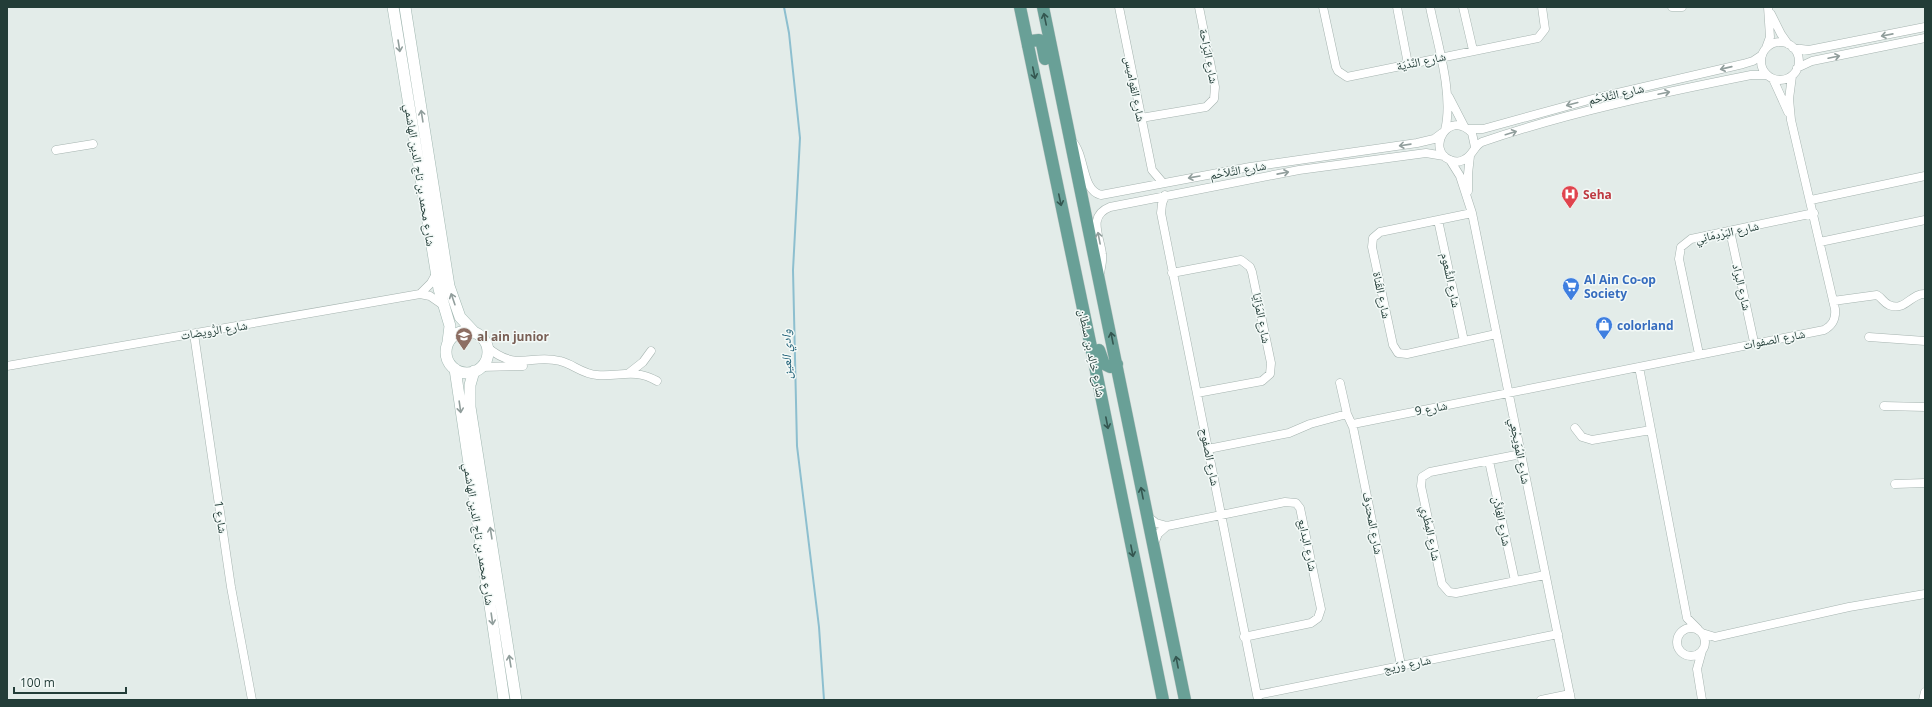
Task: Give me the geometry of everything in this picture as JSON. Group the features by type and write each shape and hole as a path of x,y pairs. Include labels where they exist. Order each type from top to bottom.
{"main road":[{"name":"شارع خالِد بن سلطان","path":"1020,7 1162,700"},
{"name":"شارع خالِد بن سلطان","path":"1043,7 1185,700"},
{"path":"1028,46 1033,40 1039,40 1042,44 1056,102 1066,120"},
{"path":"1081,300 1092,320 1102,361 1110,367 1117,364"}],"street":[{"name":"شارع محمد بن تاج الدين الهاشمي","path":"393,7 436,274 443,305 450,326 448,342"},
{"name":"شارع محمد بن تاج الدين الهاشمي","path":"405,7 449,286 452,299 460,317 474,332"},
{"name":"شارع القواميس","path":"1119,7 1152,170 1163,183"},
{"name":"شارع البَرَاحة","path":"1141,118 1206,107 1214,99 1215,87 1199,7"},
{"name":"شارع النَّدْيَة","path":"1323,7 1336,67 1342,75 1353,77 1473,50 1538,38 1545,29 1542,7"},
{"path":"1396,7 1408,64"},
{"path":"1430,7 1447,92 1448,113 1439,145 1447,158 1457,161 1464,160 1470,156 1475,147 1474,137 1455,112 1447,92"},
{"path":"1463,7 1473,50"},
{"path":"1672,7 1682,7"},
{"path":"1769,8 1777,29 1791,46 1798,58 1797,68 1792,76 1780,81 1770,77 1761,65 1770,37 1769,8"},
{"path":"1764,52 1772,44 1780,42 1809,50 1925,27"},
{"path":"1797,68 1812,61 1925,38"},
{"name":"شارع التَّلاَحُم","path":"1466,128 1483,129 1596,98 1743,64 1753,61 1764,52"},
{"name":"شارع التَّلاَحُم","path":"1475,147 1486,140 1596,109 1751,74 1770,77"},
{"name":"شارع الصفوات","path":"1509,393 1754,342 1824,330 1830,327 1834,320 1834,304 1811,200 1791,120 1789,99 1792,76"},
{"name":"شارع الصفوات","path":"1770,77 1791,120"},
{"path":"1444,131 1458,125 1466,128"},
{"name":"شارع التَّلاَحُم","path":"1070,138 1078,150 1089,186 1093,192 1101,195 1107,195 1146,186 1250,167 1417,143 1434,139 1444,131"},
{"path":"56,150 93,144"},
{"name":"شارع التَّلاَحُم","path":"1099,276 1102,254 1096,223 1100,213 1110,207 1299,170 1426,153 1447,158"},
{"name":"شارع المُوَيجْعِي","path":"1469,202 1468,174 1470,156"},
{"name":"شارع المُوَيجْعِي","path":"1447,158 1460,176 1472,213 1571,697"},
{"path":"1146,186 1151,179 1152,170"},
{"path":"1811,200 1925,176"},
{"name":"شارع الصفوح","path":"1166,195 1160,213 1257,697"},
{"path":"1147,199 1155,205 1160,213"},
{"name":"شارع القَناة","path":"1472,213 1380,232 1373,238 1372,247 1393,345 1398,353 1407,354 1496,334"},
{"name":"شارع البَرْدِمَانِي","path":"1699,354 1679,253 1685,242 1691,239 1814,213"},
{"name":"شارع الشُّعوم","path":"1438,220 1464,341"},
{"path":"1820,242 1925,220"},
{"name":"شارع البراد","path":"1730,231 1754,342"},
{"name":"شارع المَزَايَا","path":"1172,273 1241,260 1250,267 1254,280 1271,363 1270,374 1262,381 1197,393"},
{"path":"420,294 431,283 436,274"},
{"path":"420,294 430,296 443,305"},
{"name":"شارع الرُّويضات","path":"7,366 420,294"},
{"path":"1834,304 1878,297 1888,305 1897,307 1905,305 1919,294 1925,294"},
{"path":"477,369 487,358 487,347 483,338 474,332 462,331 456,333 448,342 446,354 454,369 465,373 477,369 519,366 533,361"},
{"name":"شارع 1","path":"194,334 231,587 252,700"},
{"path":"1869,337 1925,342"},
{"path":"487,347 494,353 508,360 559,360 584,373 596,375 629,373 643,375 656,381"},
{"path":"629,373 643,362 651,351"},
{"path":"1639,366 1687,618 1700,631 1705,640 1697,669 1700,699"},
{"name":"شارع محمد بن تاج الدين الهاشمي","path":"454,369 504,700"},
{"name":"شارع محمد بن تاج الدين الهاشمي","path":"477,369 470,385 470,407 516,700"},
{"name":"شارع المحترف","path":"1340,383 1346,414 1353,424 1401,665"},
{"name":"شارع 9","path":"1353,424 1509,393"},
{"path":"1884,406 1925,407"},
{"path":"1208,449 1289,433 1310,424 1346,414"},
{"path":"1575,428 1582,437 1592,440 1651,430"},
{"name":"شارع المِطْرِي","path":"1521,454 1430,472 1422,477 1422,493 1442,584 1446,590 1456,593 1545,575"},
{"name":"شارع الغِلاَّن","path":"1489,461 1515,580"},
{"path":"1895,484 1925,483"},
{"name":"شارع البدايع","path":"1167,526 1285,502 1296,504 1302,513 1321,609 1318,618 1311,623 1244,637"},
{"path":"1146,515 1156,523 1167,526"},
{"path":"1153,547 1158,534 1167,526"},
{"path":"1685,655 1694,656 1715,637 1849,607 1925,594"},
{"path":"1687,618 1678,635 1677,644 1681,652 1697,669"},
{"path":"1681,631 1689,627 1715,637"},
{"name":"شارع وْرَيج","path":"1257,697 1401,665 1558,634"},
{"path":"1923,700 1925,692"},
{"path":"1541,700 1571,697"}],"waterway":[{"name":"وادي العين","path":"784,7 789,33 800,138 793,270 797,446 819,627 824,700"}],"place":[{"name":"Seha","path":"1570,209"},
{"name":"Al Ain Co-op Society","path":"1571,301"},
{"name":"colorland","path":"1604,340"},
{"name":"al ain junior","path":"464,351"}]}
